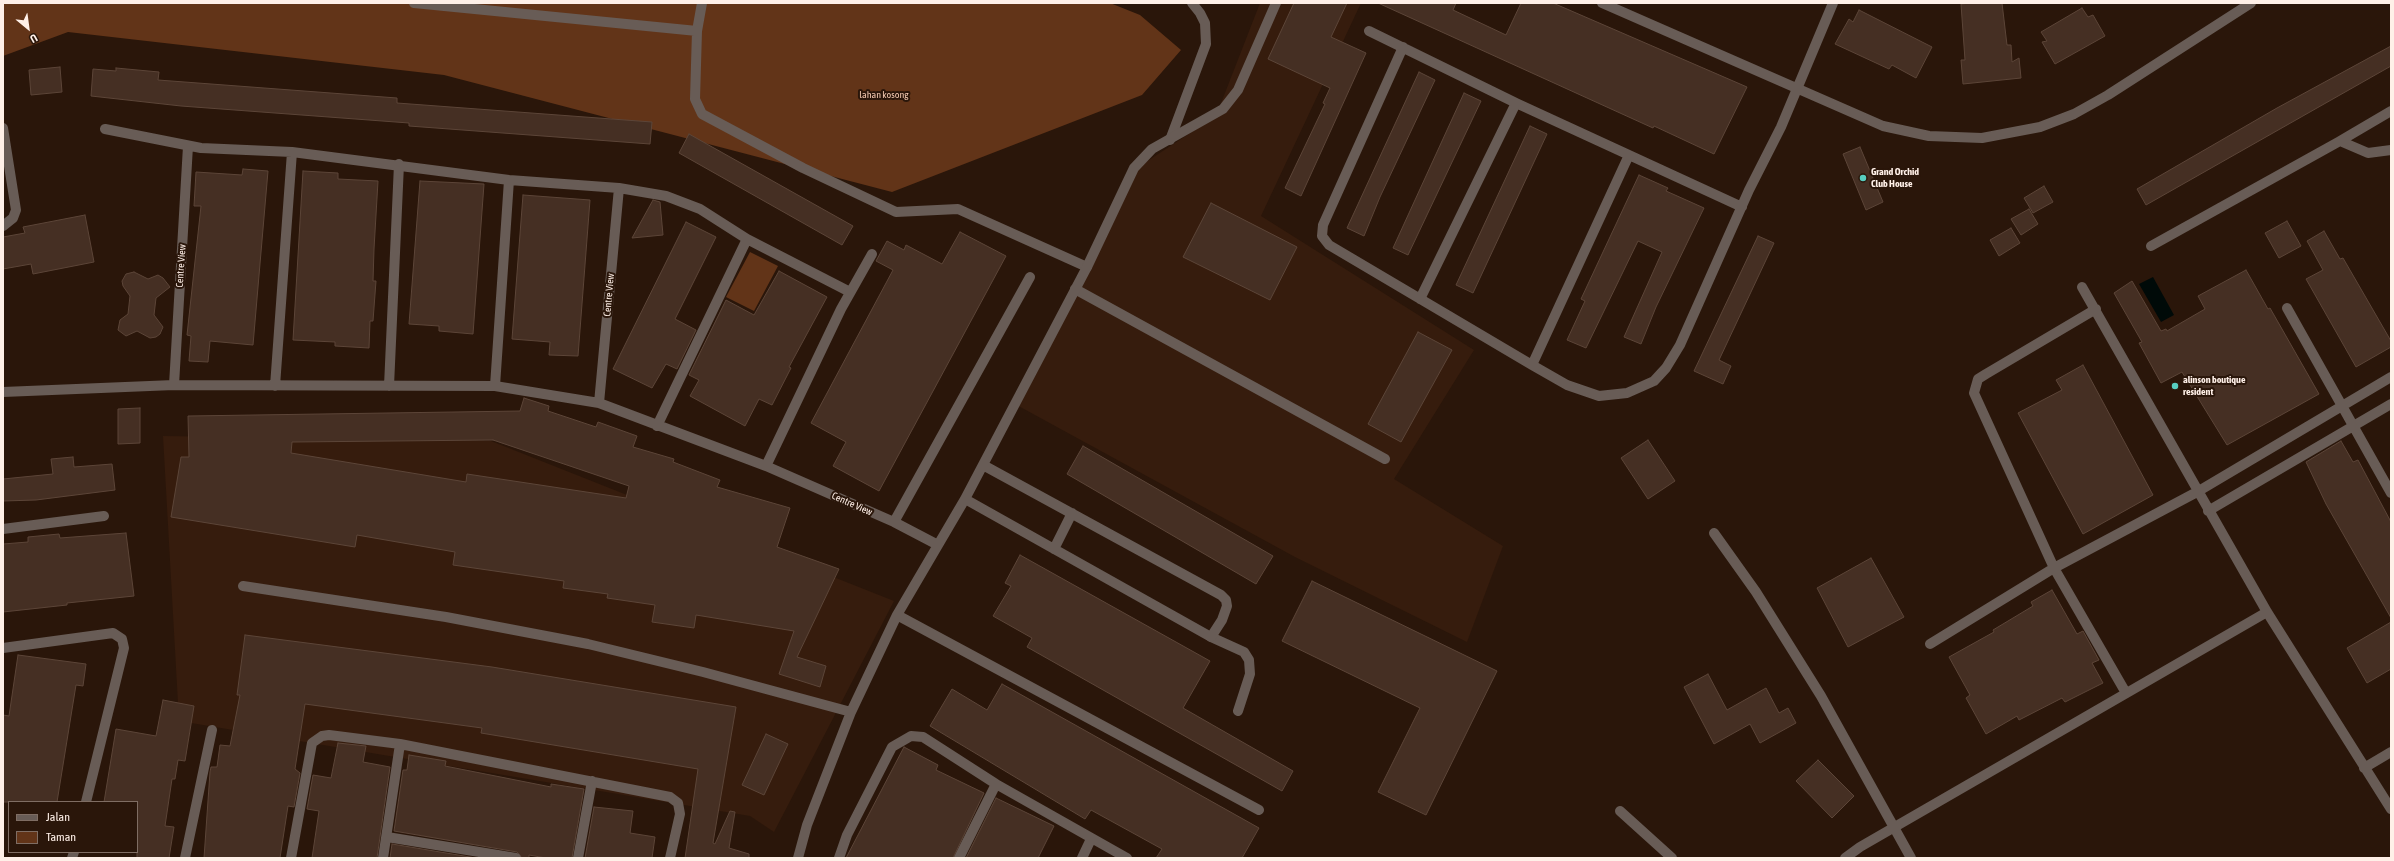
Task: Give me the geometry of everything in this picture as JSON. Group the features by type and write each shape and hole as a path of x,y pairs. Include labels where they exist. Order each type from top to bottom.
{"street":[{"path":"414,3 697,31"},
{"path":"702,3 697,31 695,99 702,114 803,168 896,212 958,208 1088,267"},
{"path":"1170,140 1206,44 1205,23 1200,13 1192,3"},
{"path":"798,858 806,825 851,712 898,614 965,499 1088,267 1134,168 1152,149 1223,109 1238,90 1276,3"},
{"path":"1602,3 1795,89 1883,126 1929,136 1982,138 2040,127 2074,114 2108,95 2251,3"},
{"path":"1403,47 1323,225 1322,236 1329,245 1532,366 1567,385 1599,396 1627,393 1654,381 1666,368 1680,345 1742,207 1781,127 1795,89 1833,3"},
{"path":"1369,31 1516,103 1742,207"},
{"path":"1420,299 1516,103"},
{"path":"2151,246 2391,111"},
{"path":"105,129 188,146 292,152 399,164 509,180 619,188 682,201 747,239 850,292"},
{"path":"3,130 16,210 13,218 3,226"},
{"path":"2340,141 2368,153 2391,150"},
{"name":"Centre View","path":"174,385 188,146"},
{"path":"275,386 292,152"},
{"path":"1532,366 1629,155"},
{"path":"389,386 399,164"},
{"path":"495,386 509,180"},
{"name":"Centre View","path":"599,403 619,188"},
{"path":"657,426 747,239"},
{"path":"766,466 850,292 872,254"},
{"path":"894,522 1030,277"},
{"path":"2082,287 2096,309 2197,492 2267,612 2391,809"},
{"path":"1075,289 1385,459"},
{"path":"2287,308 2391,493"},
{"path":"2096,309 1986,374 1975,385 1974,393 2054,568 2126,693"},
{"path":"1930,644 2054,568 2197,492 2391,377"},
{"name":"Centre View","path":"3,392 174,385 495,386 599,403 766,466 894,522 938,545"},
{"path":"2208,511 2391,404"},
{"path":"983,465 1223,597 1227,606 1222,620 1211,637"},
{"path":"965,499 1211,637 1244,652 1248,660 1250,674 1238,711"},
{"path":"1054,549 1072,513"},
{"path":"3,529 104,516"},
{"path":"1714,533 1756,592 1821,696 1911,858"},
{"path":"244,586 446,617 588,644 703,672 851,712"},
{"path":"1846,858 1860,847 1894,829 2267,612"},
{"path":"898,614 1259,810"},
{"path":"3,648 112,633 122,639 124,648 86,801"},
{"path":"185,858 212,730"},
{"path":"291,858 310,749 316,740 329,735 400,744 670,797 678,803 680,814 670,858"},
{"path":"839,858 847,835 892,747 900,740 911,736 923,737 996,784 1127,858"},
{"path":"383,858 400,744"},
{"path":"2364,768 2391,752"},
{"path":"578,858 592,781"},
{"path":"959,858 996,784"},
{"path":"1620,811 1672,858"},
{"path":"387,837 516,858"},
{"path":"1082,858 1091,839"}],"shaded area":[{"path":"1260,3 1361,3 1261,216 1474,350 1394,479 1503,546 1467,642 1295,557 1013,403 1140,166 1216,116"},
{"path":"2153,277 2174,315 2161,322 2139,284"},
{"path":"163,436 491,441 894,601 774,832 750,816 179,721"}],"green space":[{"name":"lahan kosong","path":"3,3 1110,3 1140,15 1181,50 1142,95 892,192 444,75 68,32 3,56"},
{"path":"750,252 778,266 754,311 726,297"}],"building":[{"path":"1294,3 1347,3 1331,37 1366,53 1301,196 1285,188 1325,104 1323,103 1330,88 1268,59"},
{"path":"1378,3 1456,3 1453,10 1506,35 1521,3 1553,3 1747,87 1714,154 1654,126 1653,128"},
{"path":"2002,3 2007,45 2011,45 2012,62 2019,58 2021,78 1963,84 1961,60 1965,60 1961,4"},
{"path":"2082,8 2088,17 2093,15 2105,36 2055,64 2042,42 2047,41 2041,32"},
{"path":"1859,10 1932,47 1916,78 1892,65 1889,69 1835,44 1849,19 1853,22"},
{"path":"2391,46 2391,66 2146,205 2137,189 2277,108"},
{"path":"60,67 62,92 31,95 29,70"},
{"path":"116,68 159,72 158,80 397,98 397,103 652,122 650,144 409,126 409,123 181,106 91,96 93,69 116,71"},
{"path":"1419,72 1435,80 1380,197 1364,236 1347,228"},
{"path":"1464,93 1481,101 1408,255 1393,248"},
{"path":"1530,126 1547,134 1473,293 1456,285"},
{"path":"689,134 853,226 842,245 679,153"},
{"name":"Grand Orchid Club House","path":"1860,147 1883,202 1866,210 1843,154"},
{"path":"243,169 268,171 253,345 210,341 208,362 189,361 191,336 187,335 201,206 194,206 196,172 242,175"},
{"path":"303,171 338,173 338,179 378,181 373,281 376,281 373,321 370,321 369,348 335,346 335,342 293,340"},
{"path":"1639,175 1668,188 1666,191 1704,208 1656,307 1641,344 1624,337 1662,252 1638,241 1586,348 1567,340 1585,301 1581,299"},
{"path":"420,181 484,184 473,334 439,331 439,326 409,324"},
{"path":"2044,186 2053,202 2033,213 2024,198"},
{"path":"523,195 590,200 578,356 549,355 550,342 512,339"},
{"path":"653,200 660,202 663,235 632,238"},
{"path":"1211,203 1297,247 1270,300 1183,257"},
{"path":"2029,209 2038,224 2021,235 2011,219"},
{"path":"85,215 94,262 33,274 31,264 3,269 3,237 25,233 23,227"},
{"path":"2287,221 2301,246 2279,258 2265,233"},
{"path":"686,222 716,237 675,319 696,330 677,369 666,364 652,388 613,369"},
{"path":"2011,228 2020,243 1999,256 1990,240"},
{"path":"2324,231 2340,259 2343,258 2391,341 2391,347 2356,367 2306,279 2323,270 2307,241"},
{"path":"960,232 1006,256 879,491 833,466 846,442 811,423 893,270 876,261 887,241 904,250 906,245 942,264"},
{"path":"1758,236 1774,243 1719,360 1731,366 1723,384 1694,371"},
{"path":"2246,270 2268,309 2270,308 2319,394 2227,445 2182,372 2161,383 2139,343 2142,342 2114,293 2132,281 2161,331 2166,329 2167,331 2205,309 2198,296"},
{"path":"779,271 827,297 789,367 791,368 772,405 759,399 745,426 690,396 699,380 689,375 726,300 754,315"},
{"path":"134,272 148,279 158,275 163,278 170,287 156,298 154,315 163,327 160,334 156,337 150,338 137,331 126,336 118,330 120,320 128,314 130,296 123,286 122,281 126,274"},
{"path":"1418,332 1452,350 1401,442 1368,424"},
{"path":"2083,365 2153,495 2083,534 2018,413 2062,390 2056,380"},
{"path":"524,398 549,406 548,411 596,427 598,422 637,436 633,447 674,459 673,462 720,480 717,487 790,508 777,547 839,569 797,657 826,666 820,687 779,674 794,631 696,615 694,628 652,622 655,605 607,598 608,594 563,588 564,581 453,565 455,552 357,535 355,547 171,517 181,457 189,457 188,416 520,411","holes":["493,440 629,486 626,498 467,474 466,482 291,453 292,442"]},
{"path":"140,408 140,443 118,444 118,409"},
{"path":"1648,440 1675,481 1648,499 1621,458"},
{"path":"2341,441 2353,462 2358,460 2391,522 2391,618 2326,504 2306,462"},
{"path":"1083,446 1273,556 1256,584 1067,474"},
{"path":"73,457 74,467 112,464 115,490 36,500 3,501 3,479 53,474 51,459"},
{"path":"126,533 134,596 3,612 3,544 28,542 28,537 59,534 60,538"},
{"path":"1020,555 1210,661 1183,708 1293,771 1282,791 1027,647 1032,638 993,616 1011,586 1005,583"},
{"path":"1871,558 1904,617 1848,647 1817,588"},
{"path":"1312,581 1497,671 1426,815 1378,792 1420,708 1282,641"},
{"path":"2052,590 2077,634 2083,631 2099,660 2092,663 2103,683 2065,702 2062,698 2019,720 2017,716 1986,734 1966,698 1970,695 1949,657 1994,632 1993,630 2033,606 2031,602"},
{"path":"2391,622 2391,669 2367,683 2347,648"},
{"path":"245,635 492,667 736,707 713,843 715,844 730,811 735,812 729,848 749,854 749,858 685,858 698,769 481,733 482,728 305,704 295,769 300,773 294,807 288,806 280,858 204,858 210,772 211,767 217,767 220,745 230,746 240,695 237,695"},
{"path":"18,655 86,664 83,686 76,685 57,801 3,802 3,715 9,716"},
{"path":"1708,674 1727,710 1766,688 1779,713 1788,708 1796,723 1760,743 1750,724 1714,744 1684,687"},
{"path":"1002,684 1259,828 1242,858 1156,858 1162,849 1091,810 1085,819 930,726 952,689 987,710"},
{"path":"163,700 194,706 185,761 178,760 175,779 172,779 165,826 174,827 169,858 137,858 138,801 104,801 116,729 156,736"},
{"path":"766,734 788,744 764,795 742,785"},
{"path":"338,743 366,746 363,762 390,767 377,858 312,858 319,811 307,809 313,775 331,778"},
{"path":"904,747 938,765 936,770 984,793 953,858 846,858"},
{"path":"409,755 446,761 445,766 551,787 551,784 584,789 572,858 546,858 529,855 529,858 522,858 517,852 394,831 403,770 407,770"},
{"path":"1818,760 1854,796 1832,818 1796,781"},
{"path":"996,798 1054,826 1038,858 966,858"},
{"path":"594,807 633,811 630,833 655,837 652,858 585,858"},
{"path":"392,844 476,858 390,858"}],"place":[{"name":"Grand Orchid Club House","path":"1863,178"},
{"name":"alinson boutique resident","path":"2175,386"}]}
